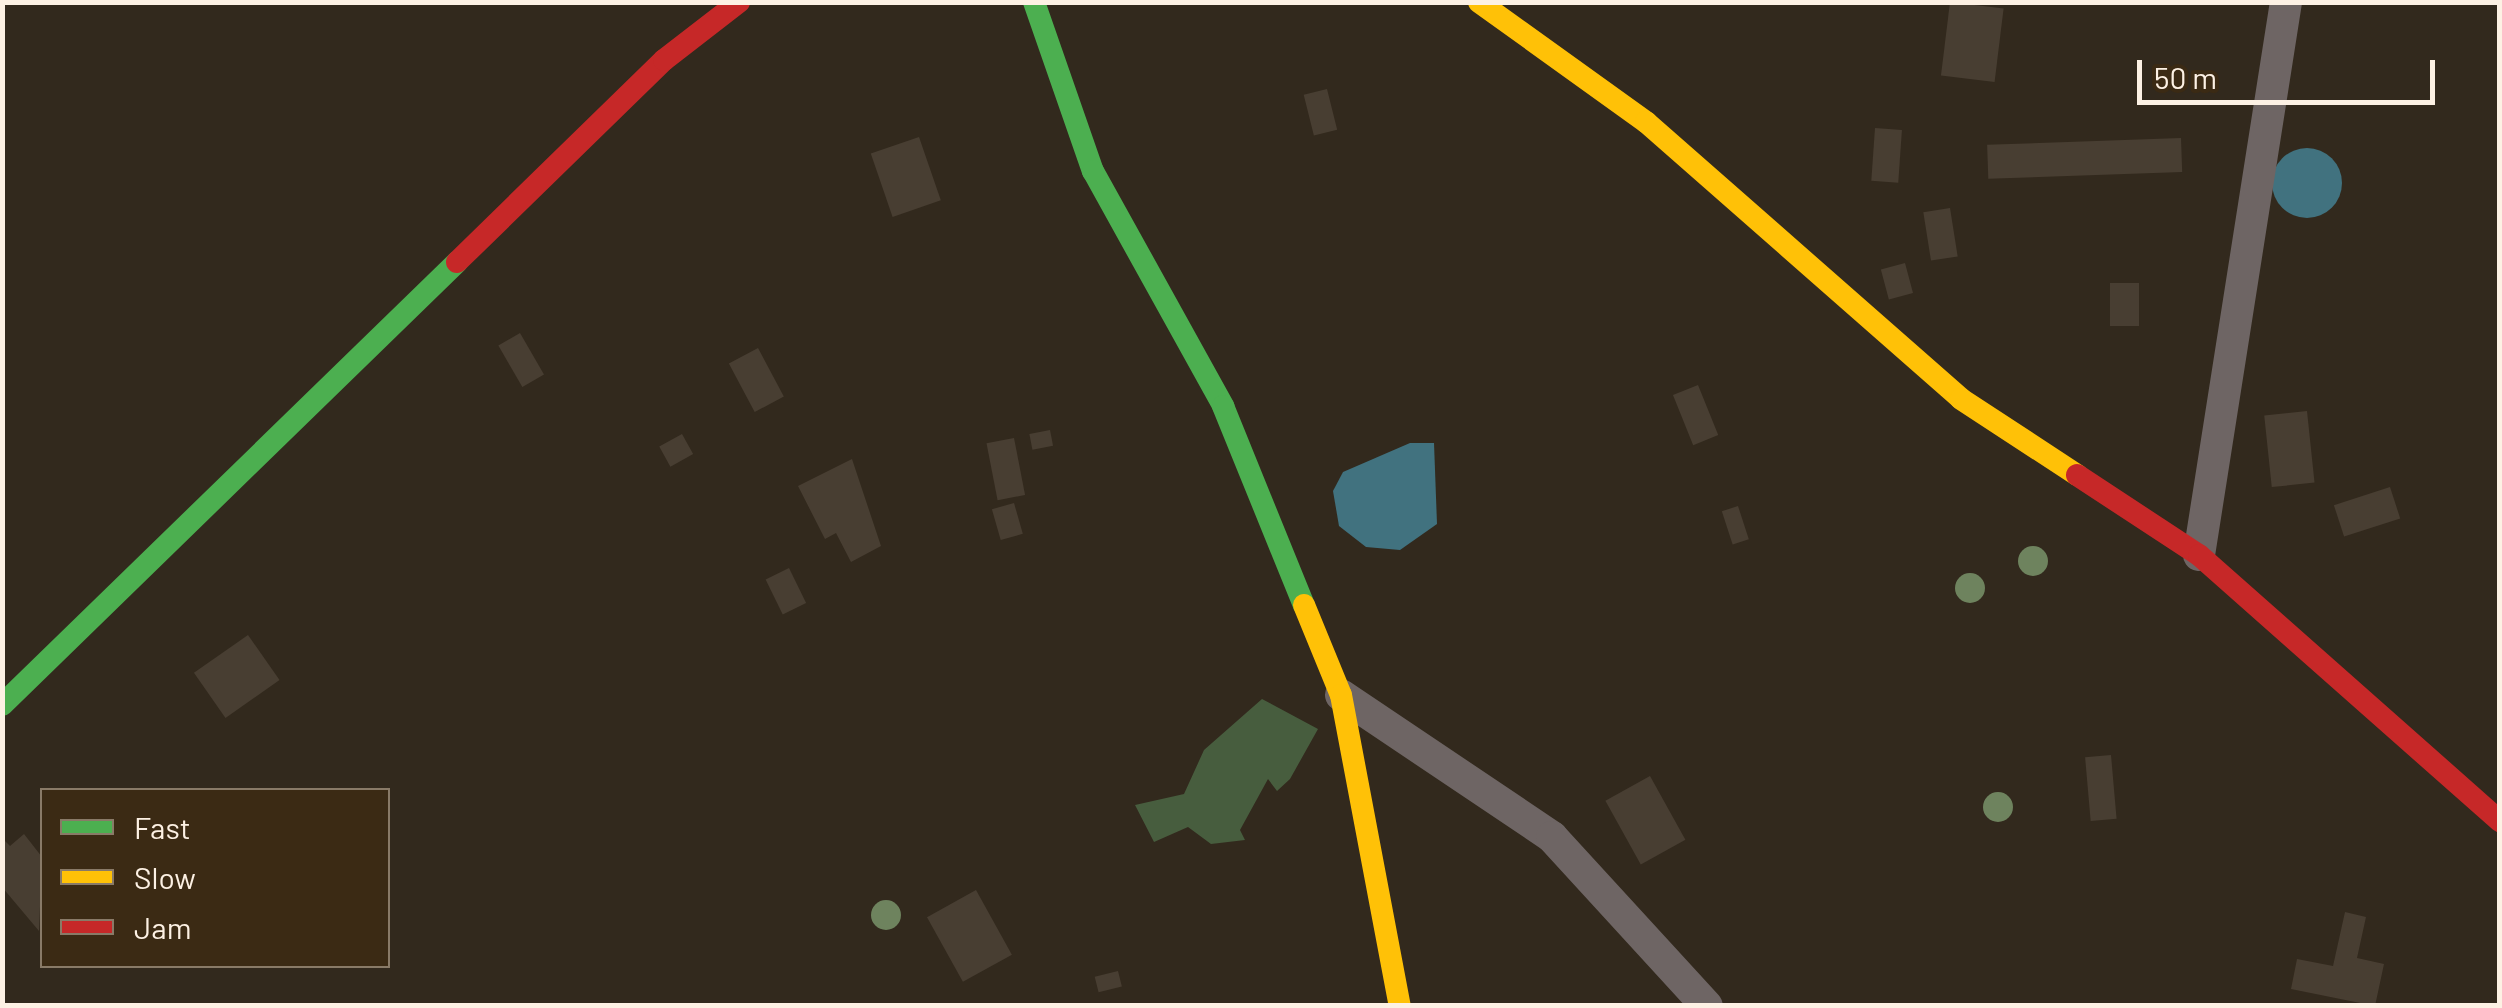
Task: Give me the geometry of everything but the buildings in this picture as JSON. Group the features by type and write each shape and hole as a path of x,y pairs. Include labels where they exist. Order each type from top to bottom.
{"street":[{"path":"4,700 664,60 739,2"},
{"path":"1034,2 1092,171 1224,406 1341,695 1400,1006"},
{"path":"1480,2 1646,122 1961,399 2198,555 2500,820"},
{"path":"2198,555 2286,2"},
{"path":"1341,695 1552,837 1707,1006"}],"green space":[{"path":"1262,699 1318,729 1290,779 1277,791 1268,779 1240,830 1245,840 1211,844 1188,827 1154,842 1135,805 1184,794 1204,750"}],"water":[{"path":"2307,148 2332,158 2342,183 2332,208 2307,218 2282,208 2272,183 2282,158"},
{"path":"1410,443 1434,443 1437,524 1400,550 1366,547 1339,526 1333,491 1343,472"}],"traffic: fast":[{"path":"1034,2 1093,171 1223,406 1304,605"},
{"path":"2,705 457,262"}],"traffic: slow":[{"path":"1479,2 1646,122 1961,399 2077,475"},
{"path":"1304,605 1341,695 1400,1006"}],"traffic: jam":[{"path":"457,262 664,60 739,2"},
{"path":"2077,475 2199,555 2500,821"}]}
